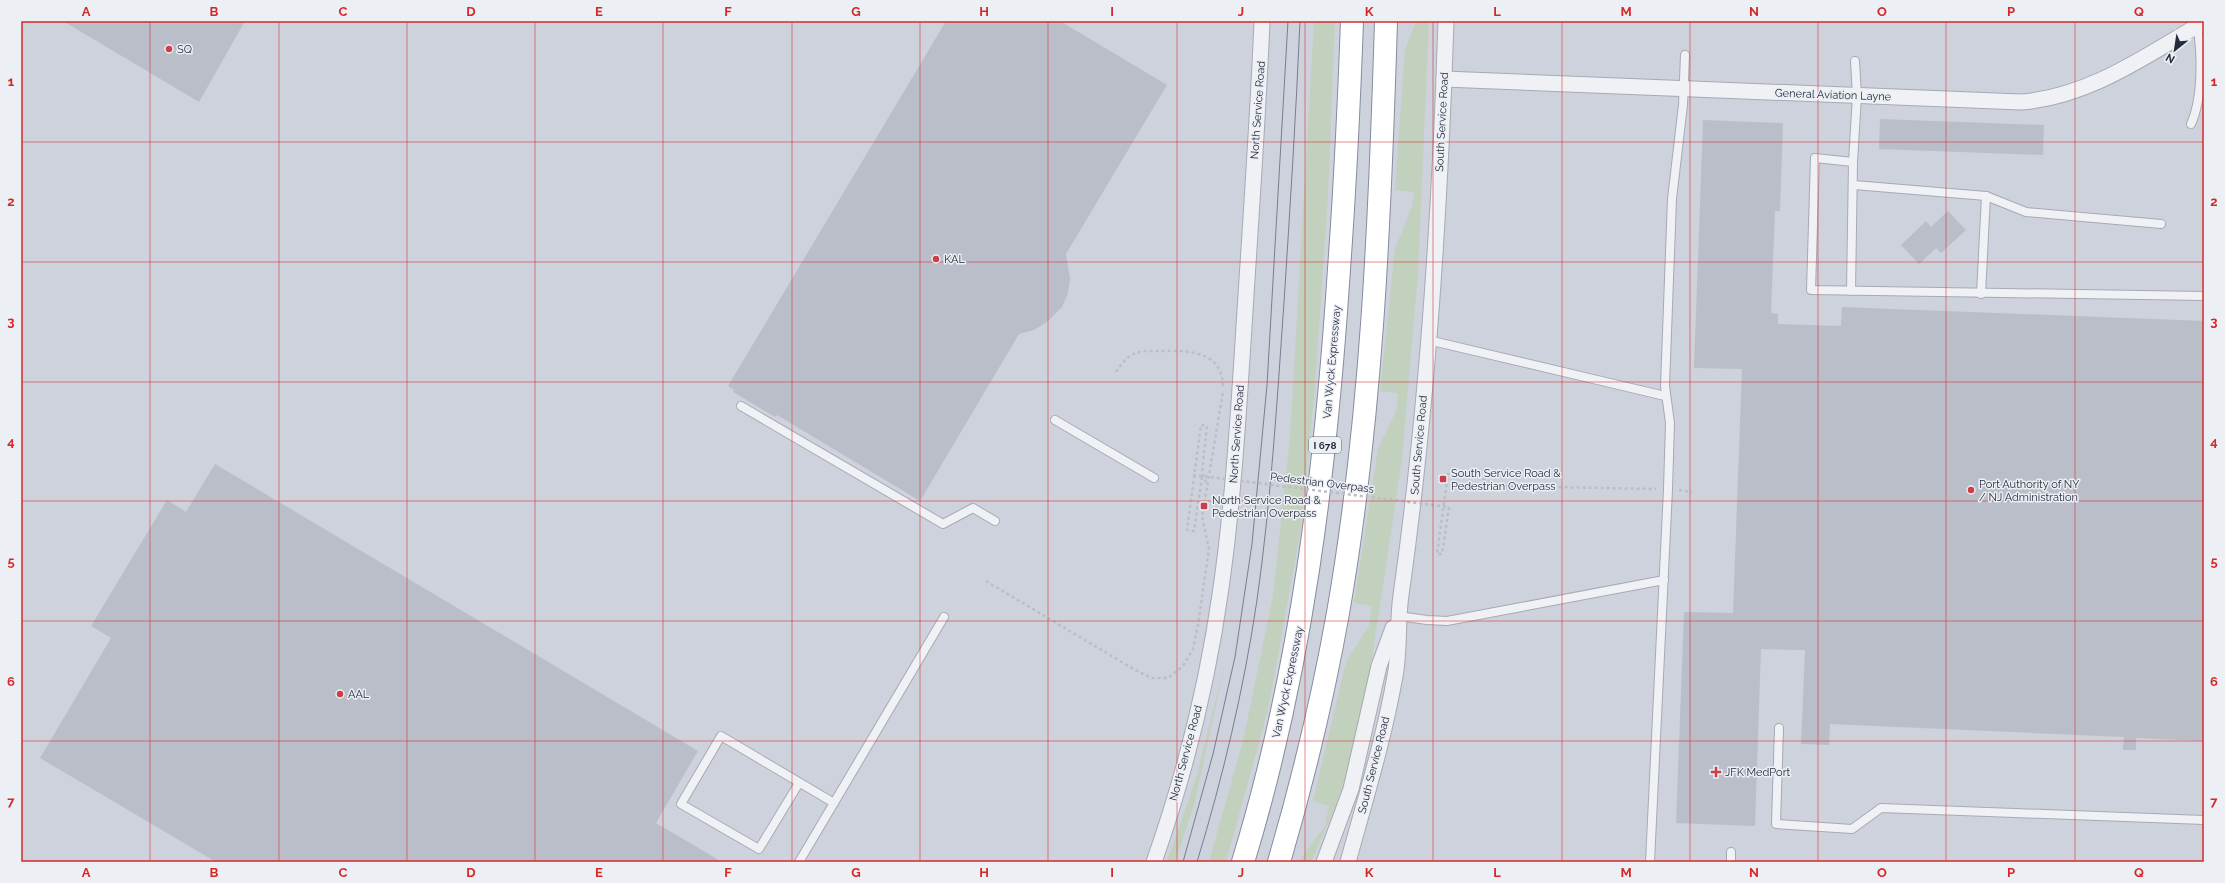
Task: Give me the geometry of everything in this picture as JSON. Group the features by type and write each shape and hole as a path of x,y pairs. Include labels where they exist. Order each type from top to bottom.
{"highway":[{"name":"Van Wyck Expressway","path":"1243,862 1283,709 1304,599 1318,504 1336,326 1347,149 1352,21"},
{"path":"1279,862 1300,786 1321,699 1338,612 1355,494 1367,375 1375,257 1386,21"}],"street":[{"name":"North Service Road","path":"1154,862 1180,781 1195,723 1215,628 1227,548 1239,424 1262,21"},
{"name":"South Service Road","path":"1348,862 1377,754 1396,673 1398,616 1417,476 1428,340 1444,79 1446,21"},
{"name":"General Aviation Layne","path":"1444,79 2003,102 2052,98 2094,83 2199,23"},
{"path":"1324,862 1347,803 1364,738 1379,666 1398,616"}],"lane":[{"path":"2191,124 2198,110 2200,68 2199,23"},
{"path":"1650,862 1668,489 1670,423 1665,396 1673,192 1685,89 1685,54"},
{"path":"1851,291 1854,185 1853,162 1857,96 1855,61"},
{"path":"1853,162 1815,158 1811,290 1981,294 2204,296"},
{"path":"1854,185 1986,196 2026,212 2161,224"},
{"path":"1981,294 1986,196"},
{"path":"1428,340 1665,396"},
{"path":"741,406 943,524 973,508 995,521"},
{"path":"1055,420 1154,478"},
{"path":"1398,616 1447,621 1664,580"},
{"path":"799,862 944,617"},
{"path":"1779,728 1776,824 1852,828 1881,808 2204,820"},
{"path":"799,783 760,849 681,804 721,736 834,803"},
{"path":"1731,852 1731,862"}],"path":[{"path":"986,581 1151,678 1168,678 1183,666 1193,649 1209,549 1202,517 1223,389 1223,377 1219,366 1211,358 1201,354 1143,351 1128,356 1116,372"},
{"path":"1202,477 1194,531 1187,530 1201,425 1206,426 1202,472 1207,483"},
{"name":"Pedestrian Overpass","path":"1193,476 1202,477 1449,507 1442,554 1437,554 1448,474 1478,477 1498,486 1668,489"},
{"path":"1668,489 1692,492"}],"shaded area":[{"path":"21,21 2204,21 2204,862 21,862"}],"green space":[{"path":"1314,21 1335,21 1328,196 1315,387 1301,528 1268,710 1226,862 1209,862 1243,741 1273,596 1290,437"},
{"path":"1416,21 1429,21 1418,273 1402,459 1370,672 1348,771 1334,810 1311,862 1298,862 1325,826 1329,806 1313,801 1346,662 1369,626 1372,606 1354,603 1378,449 1397,409 1398,393 1380,391 1395,249 1412,206 1414,192 1395,190 1405,50"},
{"path":"1225,663 1195,802 1175,862 1167,862 1196,778"}],"building":[{"name":"SQ","path":"63,21 245,21 199,102"},
{"name":"KAL","path":"946,21 1060,21 1167,85 1066,254 1070,278 1068,293 1062,307 1047,322 1034,330 1019,334 920,501 777,415 775,417 733,392 734,390 728,386"},
{"path":"1880,119 2044,125 2043,155 1879,149"},
{"name":"Port Authority of NY / NJ Administration","path":"1703,120 1783,123 1780,211 1775,211 1771,313 1778,314 1778,324 1841,326 1842,307 2204,321 2204,741 2136,738 2136,750 2123,750 2124,737 1830,724 1829,745 1801,744 1805,650 1761,649 1755,826 1676,823 1684,612 1733,613 1742,369 1694,368"},
{"path":"1948,211 1966,230 1941,253 1936,248 1919,264 1901,245 1926,221 1931,227"},
{"name":"AAL","path":"215,464 698,751 656,823 722,862 216,862 40,758 111,638 91,626 167,500 186,512"}],"tram line":[{"path":"1183,862 1213,754 1235,657 1252,544 1267,385 1288,21"},
{"path":"1197,862 1216,798 1232,732 1252,633 1262,563 1270,489 1279,377 1293,162 1300,21"}],"place":[{"name":"SQ","path":"169,49"},
{"name":"KAL","path":"936,259"},
{"name":"South Service Road & Pedestrian Overpass","path":"1443,479"},
{"name":"Port Authority of NY / NJ Administration","path":"1971,490"},
{"name":"North Service Road & Pedestrian Overpass","path":"1204,506"},
{"name":"AAL","path":"340,694"},
{"name":"JFK MedPort","path":"1716,772"}]}
